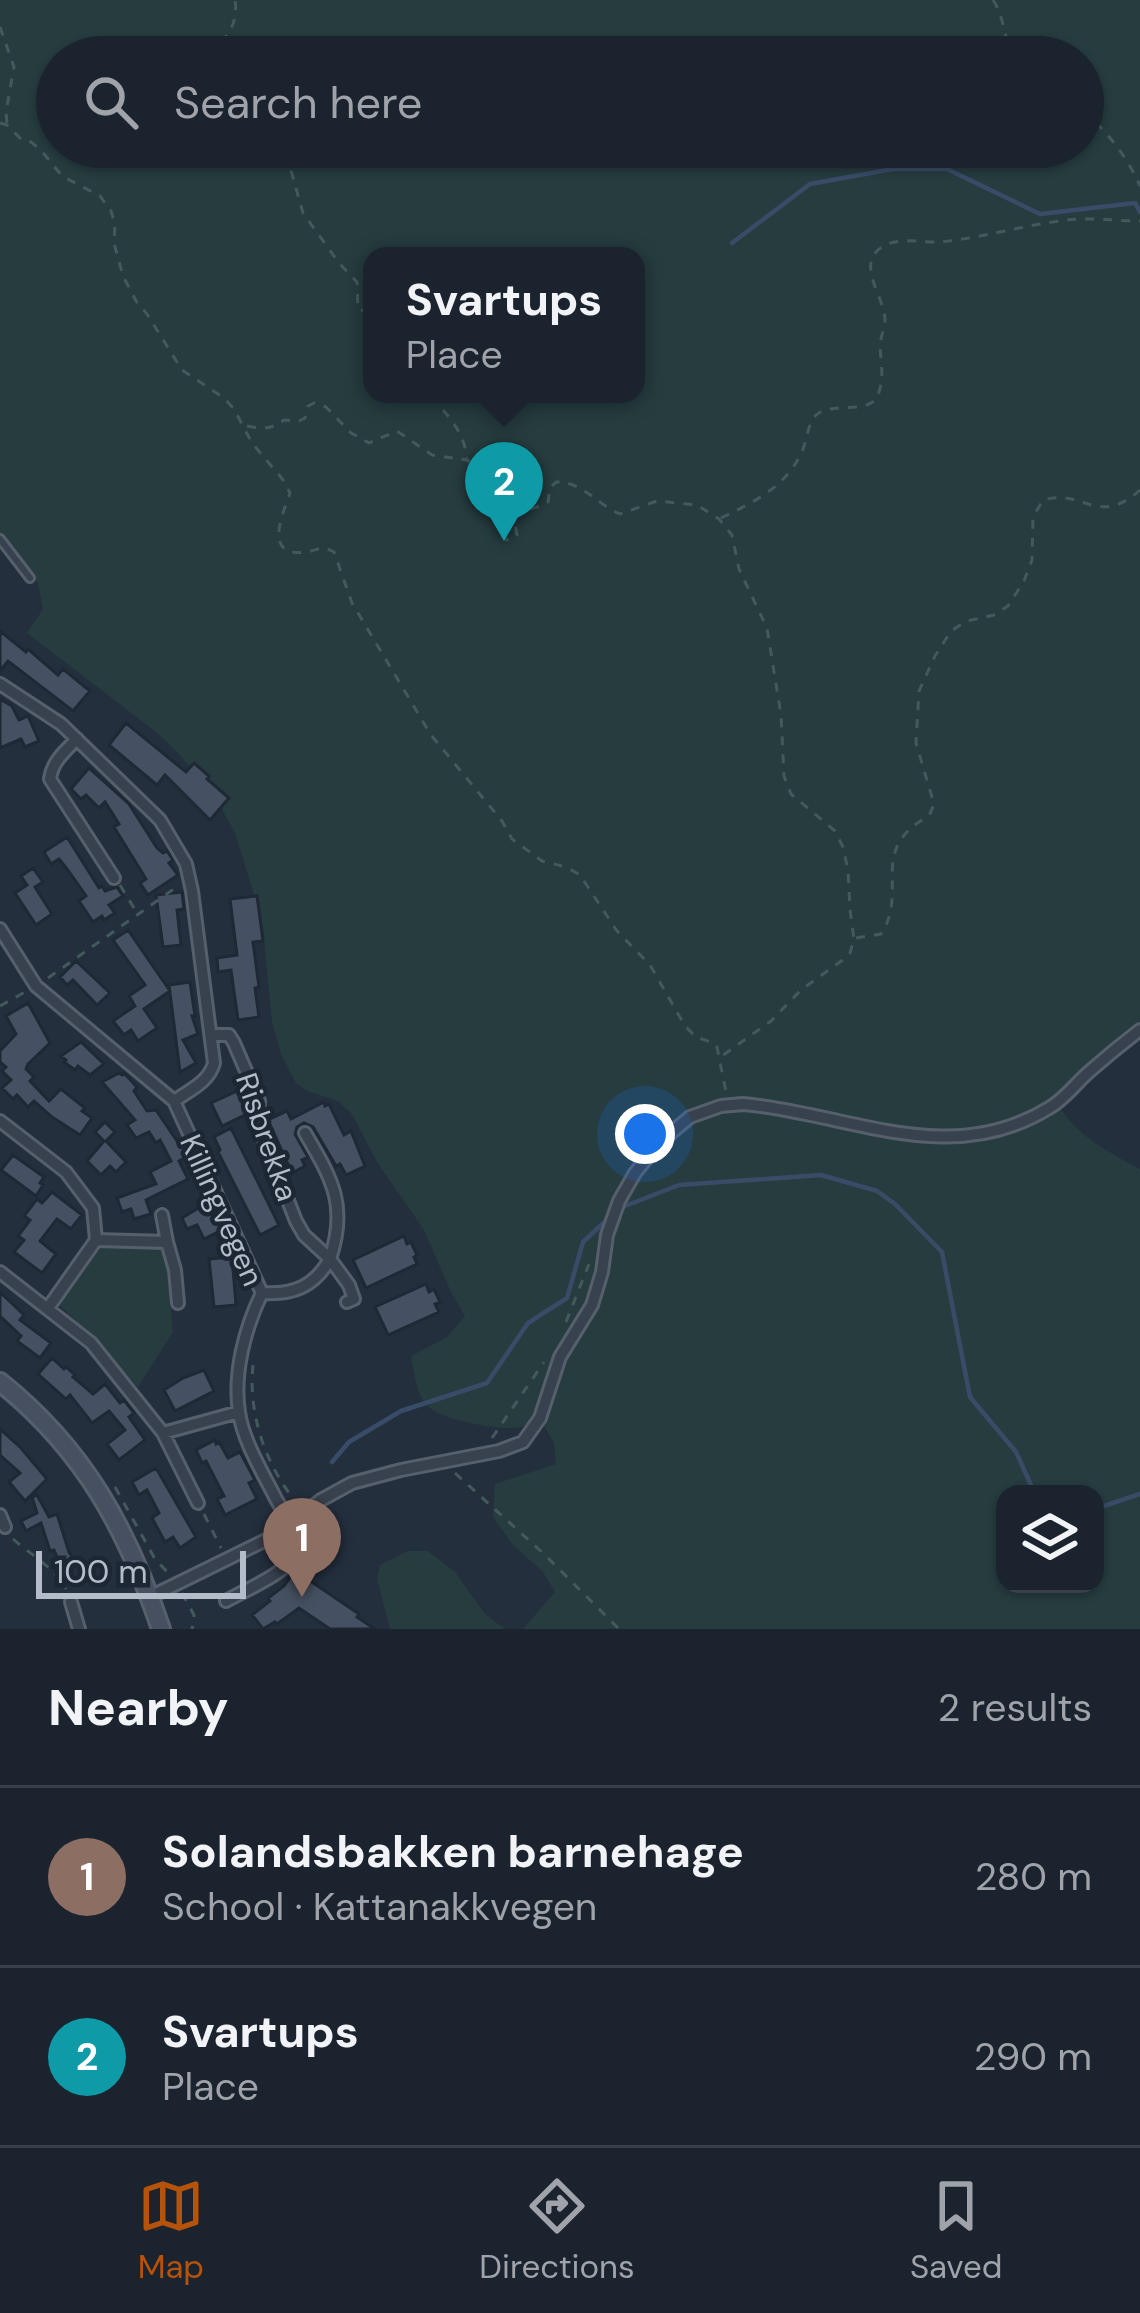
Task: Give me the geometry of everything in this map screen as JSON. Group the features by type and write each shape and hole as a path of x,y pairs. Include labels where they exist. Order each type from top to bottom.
{"main road":[{"path":"0,1382 54,1430 87,1472 114,1515 161,1629"}],"street":[{"path":"0,684 61,724 160,820 186,864 212,1035"},
{"path":"76,739 58,759 50,779 114,878"},
{"name":"Killingvegen","path":"0,929 36,986 173,1101 262,1292 242,1350 239,1412 289,1522"},
{"path":"150,1597 274,1536 306,1510 352,1484 523,1442 536,1427 560,1357 596,1294 608,1235 626,1187 659,1143 690,1118 742,1104 904,1135 988,1134 1052,1107 1140,1030"},
{"name":"Risbrekka","path":"212,1035 229,1034 234,1043 259,1101 258,1124 296,1220 349,1285 354,1299 347,1302"},
{"name":"Killingvegen","path":"173,1101 212,1073 212,1035"},
{"path":"0,1121 66,1172 93,1208 96,1240 48,1308"},
{"name":"Risbrekka","path":"305,1133 336,1194 340,1222 330,1259"},
{"path":"162,1215 178,1303"},
{"path":"96,1240 167,1242"},
{"path":"262,1292 280,1294 307,1286 330,1259"},
{"path":"0,1272 91,1343 163,1433 198,1503"},
{"path":"163,1433 239,1412"},
{"path":"226,1601 296,1559 301,1543 289,1522"},
{"path":"71,1603 80,1629"}],"lane":[{"path":"0,539 30,578"}],"path":[{"path":"228,36 237,13 235,0"},
{"path":"993,0 1006,36"},
{"path":"0,27 14,67 8,125 36,147"},
{"path":"0,123 8,125"},
{"path":"1104,129 1140,186"},
{"path":"56,168 100,196 112,211 114,243 136,301 182,370 224,398 252,443 284,481 290,493 278,536 285,547 295,552 323,547 334,552 352,603 430,735 502,820 512,839 542,861 580,875 617,931 650,965 685,1026 695,1036 713,1042 727,1094"},
{"path":"289,168 303,213 357,282 358,309 363,311"},
{"path":"719,519 780,484 802,453 812,418 824,409 872,404 878,398 883,371 880,341 886,325 872,277 875,252 911,240 937,242 1071,219 1140,221"},
{"path":"245,425 264,429 284,420 299,421 314,403 326,407 350,434 369,443 397,431 432,454 467,460 488,477 513,514 517,536 507,540 498,532 505,504"},
{"path":"437,403 465,441 467,460"},
{"path":"513,514 548,502 550,488 566,482 583,487 620,514 657,502 697,505 719,519 732,535 739,569 767,628 781,715 784,776 791,794 835,831 843,847 854,939 844,959 720,1057"},
{"path":"854,939 880,934 890,919 892,856 902,836 929,816 934,804 916,743 919,691 935,656 951,631 967,620 994,615 1008,606 1032,560 1033,517 1043,500 1059,495 1095,508 1108,507 1140,490"},
{"path":"114,878 138,914"},
{"path":"0,1006 36,986 189,878"},
{"path":"560,1334 593,1254"},
{"path":"486,1441 499,1431 550,1353"},
{"path":"253,1364 252,1406 258,1431 289,1494 306,1510"},
{"path":"441,1462 512,1523 619,1629"},
{"path":"109,1480 155,1558 178,1584 194,1616 192,1629"},
{"path":"198,1503 227,1560"},
{"path":"3,1521 14,1541 64,1582 71,1603"}],"green space":[{"path":"0,0 1140,0 1140,1022 1084,1069 1058,1104 1084,1134 1140,1169 1140,1629 523,1629 555,1592 493,1517 495,1484 556,1464 554,1443 542,1423 514,1428 479,1425 440,1414 424,1402 411,1356 447,1337 465,1316 424,1230 377,1162 352,1114 338,1101 296,1083 281,1054 272,1022 262,921 235,833 181,756 27,633 43,609 38,583 0,545"},
{"path":"102,1246 165,1247 173,1332 138,1387 58,1303"},
{"path":"408,1551 428,1551 455,1572 485,1614 505,1629 390,1629 377,1579 380,1565"}],"building":[{"path":"0,631 58,675 63,669 90,691 73,711 8,661 0,671"},
{"path":"0,699 12,706 19,720 28,716 39,741 25,747 21,739 0,748"},
{"path":"126,723 186,772 194,763 229,798 210,820 165,775 157,785 109,745"},
{"path":"89,768 129,804 157,848 173,860 169,863 178,875 148,895 140,883 146,879 114,827 119,824 105,802 99,808 71,789"},
{"path":"67,837 99,888 117,887 123,896 109,905 115,913 104,920 102,916 93,922 79,901 86,896 59,859 51,864 44,852"},
{"path":"33,868 43,882 35,887 52,914 36,925 15,893 27,885 21,876"},
{"path":"182,892 184,909 177,910 181,945 163,947 156,895"},
{"path":"257,896 263,941 253,942 259,1017 238,1020 231,970 218,972 217,958 237,955 230,899"},
{"path":"128,930 170,991 144,1009 157,1028 138,1041 131,1030 124,1035 113,1021 135,1006 129,996 145,985 113,940"},
{"path":"76,961 110,993 97,1005 73,980 67,985 60,977"},
{"path":"190,982 198,1034 183,1040 196,1063 180,1072 169,985"},
{"path":"28,1003 50,1043 28,1064 26,1069 34,1077 30,1081 49,1101 61,1089 85,1108 82,1111 92,1118 80,1135 34,1101 28,1107 2,1088 11,1080 2,1071 6,1067 0,1062 0,1051 16,1034 6,1016"},
{"path":"81,1042 104,1064 90,1075 78,1066 75,1070 61,1056"},
{"path":"119,1073 137,1087 134,1091 147,1111 156,1110 189,1156 179,1161 188,1179 146,1200 151,1214 134,1219 131,1209 122,1212 117,1198 156,1184 150,1172 171,1161 160,1140 156,1143 149,1132 136,1138 127,1125 135,1120 102,1082"},
{"path":"244,1091 247,1114 222,1126 211,1103"},
{"path":"324,1102 344,1135 351,1131 365,1166 346,1175 313,1127 304,1123 295,1134 308,1157 302,1160 305,1166 292,1173 268,1120 287,1111 291,1119"},
{"path":"105,1122 115,1132 106,1141 126,1162 116,1172 110,1166 101,1175 87,1161 104,1141 95,1132"},
{"path":"231,1128 279,1225 260,1235 218,1152 214,1137"},
{"path":"13,1155 44,1177 36,1196 1,1170"},
{"path":"52,1192 82,1215 71,1229 57,1219 40,1241 56,1254 42,1273 14,1252 30,1220 24,1216 37,1199 42,1203"},
{"path":"208,1202 225,1236 219,1240 216,1233 204,1239 197,1225 187,1229 182,1218"},
{"path":"404,1236 407,1244 411,1242 417,1264 366,1288 353,1260"},
{"path":"232,1257 236,1305 214,1307 209,1259"},
{"path":"426,1284 429,1292 434,1289 439,1312 388,1335 375,1307"},
{"path":"0,1292 24,1315 20,1320 51,1343 40,1358 17,1341 21,1336 0,1316"},
{"path":"52,1358 93,1394 105,1384 120,1403 124,1400 145,1440 119,1460 107,1444 125,1430 109,1411 92,1423 70,1395 66,1399 38,1374"},
{"path":"204,1370 214,1391 175,1411 164,1390"},
{"path":"0,1429 47,1479 25,1501 9,1482 20,1473 0,1455"},
{"path":"215,1440 228,1458 240,1452 255,1480 249,1483 257,1499 225,1515 217,1499 224,1496 196,1450"},
{"path":"156,1468 196,1537 180,1548 173,1537 165,1542 152,1518 159,1513 147,1490 139,1495 132,1482"},
{"path":"37,1495 49,1517 57,1514 77,1565 63,1571 41,1523 26,1531 21,1521 37,1513 32,1497"},
{"path":"293,1573 375,1629 330,1629 299,1608 263,1629 252,1615"}],"waterway":[{"path":"732,243 810,184 893,169 947,169 1040,214 1135,203 1140,212"},
{"path":"620,1208 679,1185 821,1175 877,1191 942,1252 970,1397 1016,1452 1031,1485"},
{"path":"332,1462 349,1442 401,1411 487,1383 528,1323 567,1298 583,1242 612,1215"},
{"path":"1104,1506 1140,1494"}],"place":[{"name":"Svartups","path":"504,541"},
{"name":"Solandsbakken barnehage","path":"302,1597"}]}
